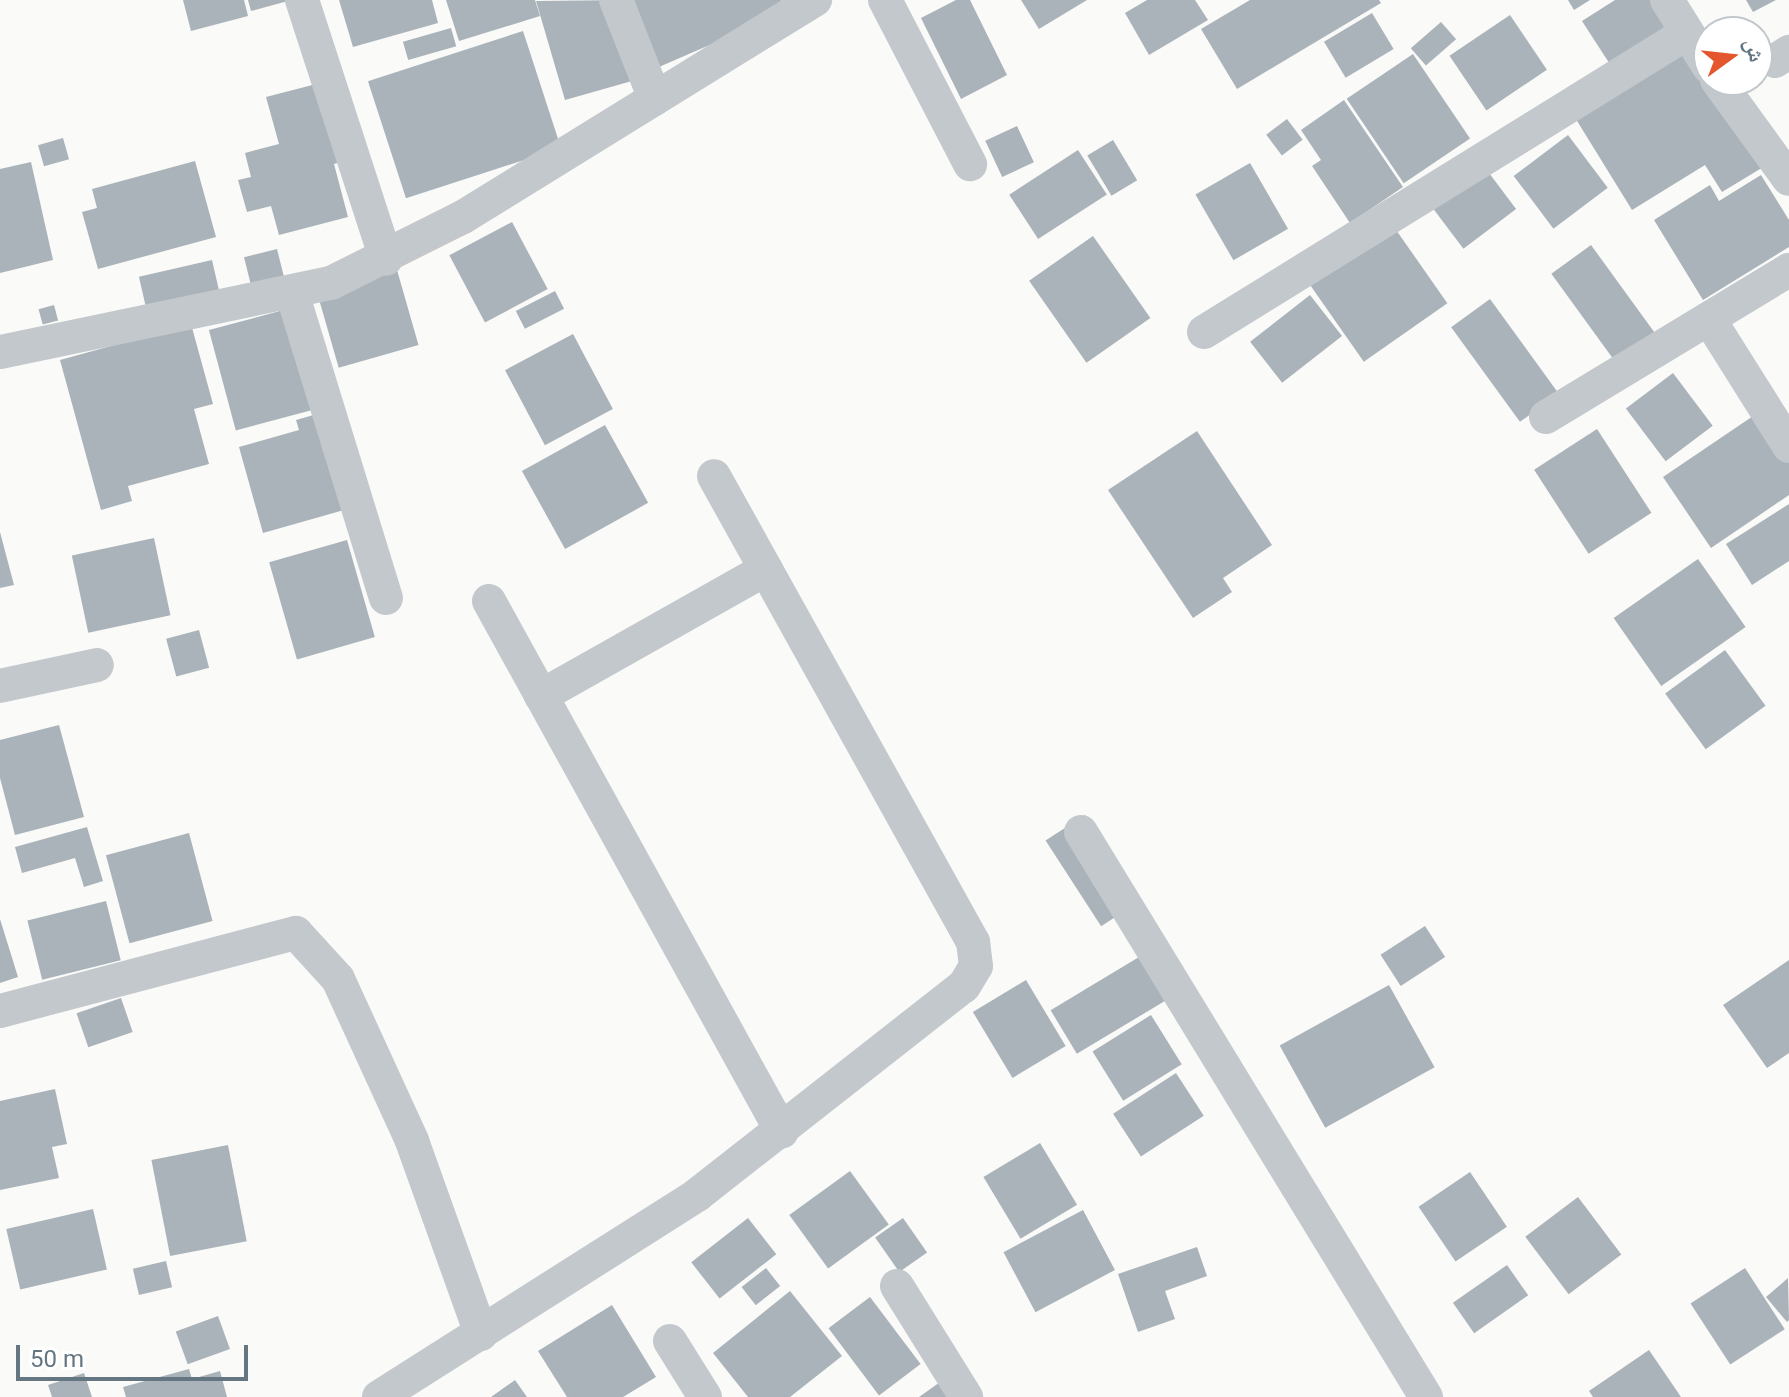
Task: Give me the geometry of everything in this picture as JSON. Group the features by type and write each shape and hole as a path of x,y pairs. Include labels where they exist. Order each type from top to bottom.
{"street":[{"path":"302,0 386,259"},
{"path":"616,0 655,99"},
{"path":"0,352 293,296 386,259 815,0"},
{"path":"885,0 970,164"},
{"path":"1667,0 1693,42"},
{"path":"1204,332 1687,33"},
{"path":"1729,96 1789,179"},
{"path":"1546,417 1789,270"},
{"path":"293,296 386,598"},
{"path":"1709,319 1789,446"},
{"path":"379,1397 651,1226 782,1132 964,986 977,953 714,476"},
{"path":"541,696 766,569"},
{"path":"489,601 782,1132"},
{"path":"0,686 97,665"},
{"path":"1081,832 1426,1397"},
{"path":"0,1011 296,933 319,951 357,1019 412,1141 481,1334"},
{"path":"897,1286 966,1397"},
{"path":"670,1341 705,1397"}],"building":[{"path":"183,0 244,0 248,16 191,31"},
{"path":"248,0 288,0 288,1 251,11"},
{"path":"339,0 432,0 438,23 353,47"},
{"path":"446,0 535,0 540,16 459,41"},
{"path":"625,0 646,77 565,100 536,1"},
{"path":"634,0 781,0 785,12 659,67"},
{"path":"956,0 970,0 1007,75 961,99 921,18"},
{"path":"1021,0 1087,0 1039,29"},
{"path":"1147,0 1195,0 1208,20 1149,55 1125,13"},
{"path":"1250,0 1379,0 1381,3 1237,89 1201,29"},
{"path":"1568,0 1590,0 1574,10"},
{"path":"1615,0 1660,0 1678,29 1613,69 1582,21"},
{"path":"1746,0 1776,0 1753,12"},
{"path":"1372,13 1394,49 1346,78 1324,42"},
{"path":"1510,15 1547,70 1486,111 1449,56"},
{"path":"1441,22 1456,39 1426,66 1411,48"},
{"path":"451,28 456,46 408,60 403,42"},
{"path":"523,31 561,148 406,198 368,81"},
{"path":"1689,44 1693,50 1693,96 1721,96 1765,166 1722,192 1705,165 1632,210 1574,116"},
{"path":"1413,54 1470,139 1404,183 1347,99"},
{"path":"324,82 344,161 334,164 348,217 279,235 271,206 247,212 238,180 251,177 245,153 279,144 266,97"},
{"path":"1344,100 1403,187 1350,223 1312,166 1321,160 1301,130"},
{"path":"1287,119 1303,140 1282,155 1266,135"},
{"path":"1017,126 1034,162 1002,177 985,141"},
{"path":"1568,135 1608,188 1553,229 1514,176"},
{"path":"63,138 69,159 44,166 38,145"},
{"path":"1113,140 1137,180 1111,196 1087,155"},
{"path":"1078,150 1107,194 1038,239 1009,195"},
{"path":"195,161 216,237 98,269 82,212 97,208 92,189"},
{"path":"31,162 53,260 0,273 0,169"},
{"path":"1250,163 1288,229 1233,260 1195,194"},
{"path":"1486,169 1516,209 1463,249 1433,209"},
{"path":"1761,175 1789,220 1789,247 1703,300 1654,220 1710,185 1719,201"},
{"path":"512,222 548,289 485,322 449,255"},
{"path":"1394,227 1447,303 1364,362 1310,286"},
{"path":"1093,236 1150,318 1086,363 1029,281"},
{"path":"1591,245 1655,333 1615,362 1551,274"},
{"path":"277,249 285,280 252,288 244,257"},
{"path":"212,260 220,294 147,311 139,277"},
{"path":"397,270 418,345 339,368 317,293"},
{"path":"555,291 564,309 525,329 516,311"},
{"path":"1310,295 1342,336 1282,383 1250,342"},
{"path":"1490,299 1559,394 1520,422 1451,327"},
{"path":"54,305 58,320 43,325 39,309"},
{"path":"291,308 318,408 236,430 209,330"},
{"path":"191,324 213,404 194,409 209,464 128,486 132,501 101,510 60,360"},
{"path":"573,334 613,409 545,445 505,370"},
{"path":"1673,373 1713,426 1666,461 1626,409"},
{"path":"324,412 351,508 263,533 239,447 299,430 296,420"},
{"path":"1759,412 1789,456 1789,495 1711,548 1663,477"},
{"path":"605,425 648,503 565,549 522,471"},
{"path":"1597,429 1651,513 1589,554 1534,470"},
{"path":"1197,431 1272,545 1223,578 1232,592 1193,618 1108,490"},
{"path":"1789,504 1789,561 1752,585 1726,544"},
{"path":"0,532 14,585 0,588"},
{"path":"154,538 170,615 88,633 72,555"},
{"path":"347,540 375,637 297,659 269,562"},
{"path":"1698,559 1746,627 1661,686 1614,618"},
{"path":"199,630 209,668 176,676 166,639"},
{"path":"1725,650 1766,706 1706,749 1665,693"},
{"path":"59,725 84,817 15,835 0,778 0,740"},
{"path":"1085,815 1141,901 1101,926 1046,841"},
{"path":"87,827 103,881 84,887 75,858 22,873 15,847"},
{"path":"189,833 213,921 129,943 106,855"},
{"path":"106,901 121,960 42,980 27,921"},
{"path":"0,919 18,977 0,983"},
{"path":"1425,926 1445,957 1401,986 1381,955"},
{"path":"1144,954 1170,998 1077,1054 1051,1010"},
{"path":"1789,960 1789,1053 1767,1068 1723,1005"},
{"path":"1026,980 1066,1046 1013,1078 973,1012"},
{"path":"1389,985 1435,1067 1325,1128 1280,1046"},
{"path":"121,998 133,1032 88,1047 77,1013"},
{"path":"1151,1015 1182,1064 1123,1101 1092,1052"},
{"path":"1176,1073 1204,1116 1141,1157 1113,1114"},
{"path":"55,1089 67,1144 52,1147 59,1178 0,1190 0,1101"},
{"path":"1040,1143 1077,1205 1021,1239 983,1177"},
{"path":"228,1145 247,1241 170,1256 151,1160"},
{"path":"850,1171 889,1224 828,1268 789,1215"},
{"path":"1470,1172 1507,1227 1456,1261 1419,1207"},
{"path":"1578,1197 1621,1255 1569,1294 1525,1237"},
{"path":"93,1209 107,1269 20,1289 6,1229"},
{"path":"1083,1210 1115,1270 1035,1312 1004,1252"},
{"path":"748,1218 776,1254 720,1299 691,1262"},
{"path":"903,1218 927,1252 899,1272 875,1238"},
{"path":"1197,1247 1207,1276 1165,1291 1175,1319 1138,1332 1118,1274"},
{"path":"166,1261 172,1287 139,1295 133,1269"},
{"path":"1507,1265 1528,1295 1474,1333 1453,1303"},
{"path":"766,1268 780,1286 756,1305 742,1287"},
{"path":"1745,1268 1785,1329 1730,1365 1690,1303"},
{"path":"1788,1278 1789,1320 1787,1322 1766,1297"},
{"path":"790,1291 842,1356 790,1397 748,1397 713,1353"},
{"path":"870,1297 921,1364 879,1395 828,1328"},
{"path":"612,1305 656,1377 623,1397 567,1397 538,1351"},
{"path":"218,1316 230,1349 188,1364 176,1331"},
{"path":"1649,1350 1681,1397 1593,1397 1589,1391"},
{"path":"189,1369 192,1379 220,1371 227,1397 126,1397 123,1387"},
{"path":"84,1373 92,1397 52,1397 48,1385"},
{"path":"515,1380 527,1397 491,1397"},
{"path":"943,1380 955,1397 919,1397"}]}
